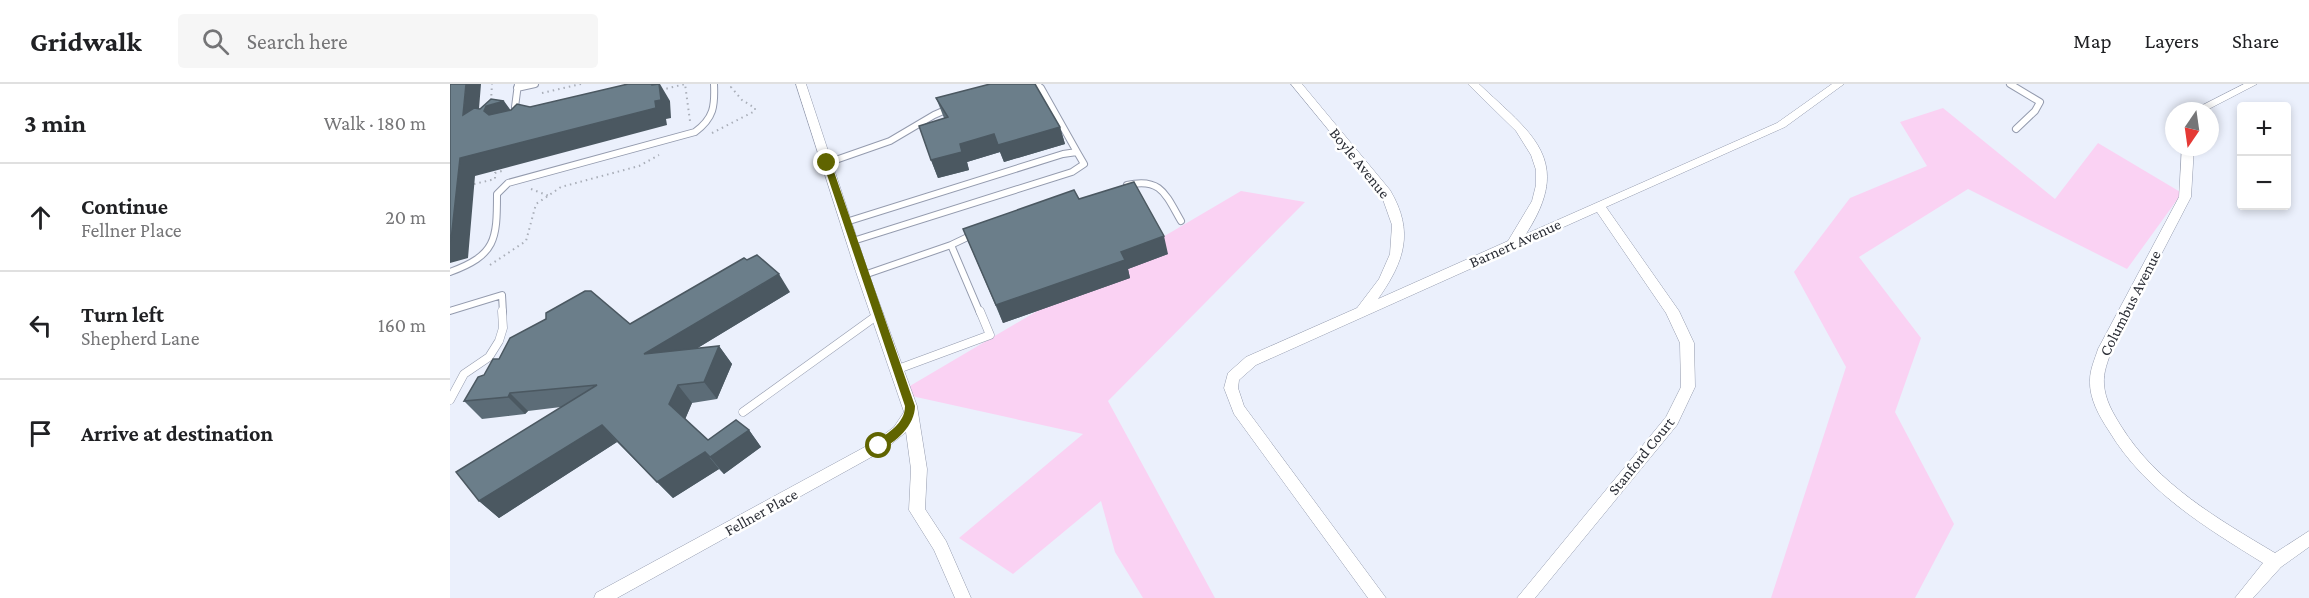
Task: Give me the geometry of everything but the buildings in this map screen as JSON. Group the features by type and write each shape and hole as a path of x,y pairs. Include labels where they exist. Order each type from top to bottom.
{"street":[{"path":"801,84 910,406 919,469 917,510 940,546 963,598"},
{"name":"Boyle Avenue","path":"1296,84 1373,176 1394,206 1400,231 1397,257 1378,291 1361,312"},
{"path":"1473,84 1526,137 1539,161 1542,186 1539,198 1513,244"},
{"name":"Barnert Avenue","path":"1378,598 1246,420 1230,394 1230,381 1239,369 1251,361 1781,124 1839,84"},
{"path":"2215,102 2252,84"},
{"name":"Columbus Avenue","path":"2187,156 2185,197 2105,349 2098,365 2097,390 2118,436 2145,469 2205,519 2275,562"},
{"name":"Stanford Court","path":"1525,598 1672,421 1688,387 1689,358 1681,327 1599,206"},
{"name":"Fellner Place","path":"602,598 879,446 899,430 910,414"},
{"path":"2243,598 2275,562 2309,538"}],"lane":[{"path":"523,106 512,107 518,86 535,84"},
{"path":"450,272 466,266 492,248 497,233 497,194 508,183 695,132 706,125 715,111 714,84"},
{"path":"2010,84 2040,102 2035,111 2016,129"},
{"path":"853,241 1072,172 1084,164 1041,88 1037,85 1016,89"},
{"path":"827,163 883,143 940,111 961,105"},
{"path":"846,222 1063,153 1077,152"},
{"path":"1121,187 1143,180 1159,185 1181,221"},
{"path":"864,275 951,245 986,230"},
{"path":"898,369 990,334 951,245"},
{"path":"450,311 502,295 503,328 499,341 489,357 464,374 450,400"},
{"path":"743,412 879,314"}],"path":[{"path":"491,102 492,84"},
{"path":"538,94 581,84"},
{"path":"653,92 685,84 690,122"},
{"path":"710,134 755,111 756,108 736,94 731,87 734,84"},
{"path":"488,266 526,241 536,204 561,187 639,166 666,152"},
{"path":"530,188 549,196"}],"shaded area":[{"path":"1943,108 2055,199 2098,143 2182,193 2127,269 1968,189 1859,257 1921,338 1895,412 1954,524 1915,598 1771,598 1846,367 1794,272 1850,198 1927,166 1900,122"},
{"path":"1241,191 1305,202 1108,401 1215,598 1143,598 1115,552 1101,501 1013,574 959,538 1083,434 898,393"}],"route":[{"path":"827,163 862,272 879,314 910,406 908,419 893,436 879,446"}]}
